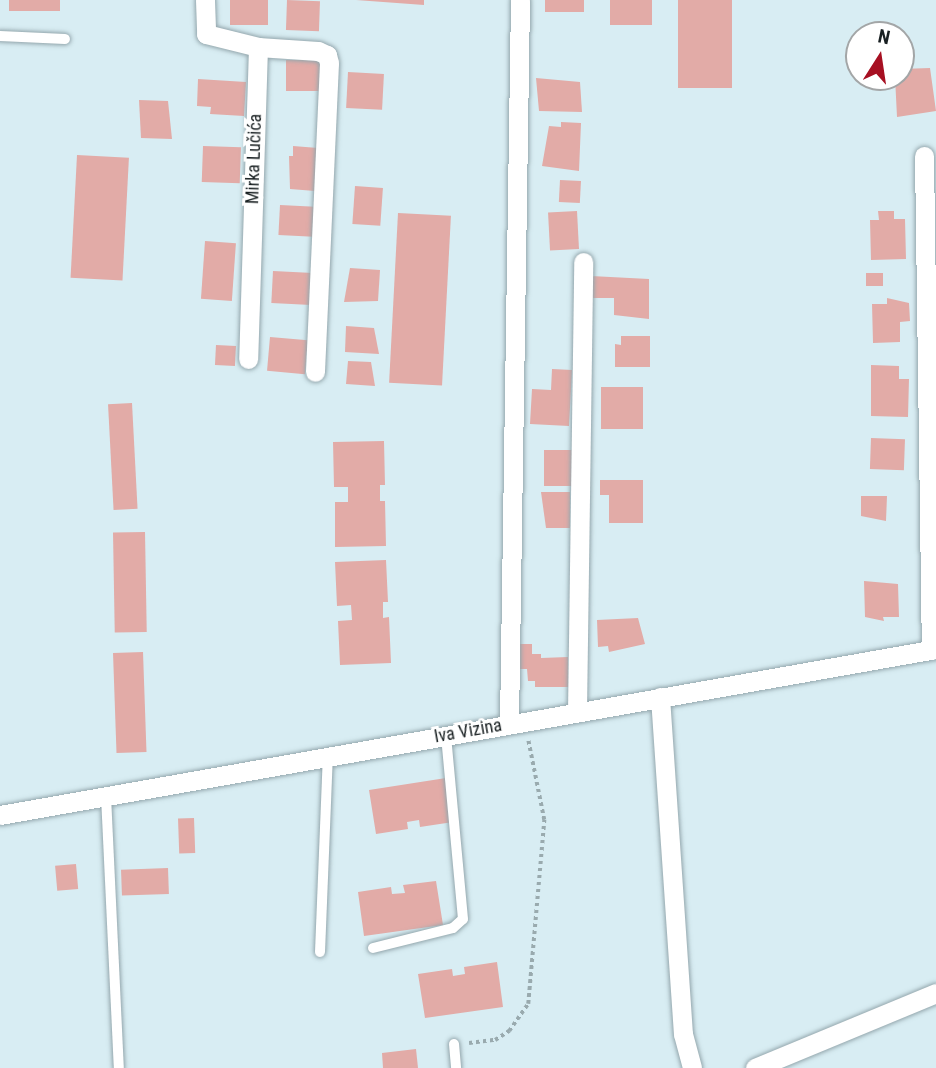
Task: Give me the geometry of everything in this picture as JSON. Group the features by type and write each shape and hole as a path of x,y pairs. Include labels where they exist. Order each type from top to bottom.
{"street":[{"path":"205,0 206,34 258,47 318,51 327,55 329,63 315,372"},
{"path":"517,722 520,0"},
{"name":"Mirka Lučića","path":"248,359 258,47"},
{"path":"924,156 933,650"},
{"path":"577,712 583,262"},
{"name":"Iva Vizina","path":"0,815 933,650"},
{"path":"660,697 683,1034 692,1068"},
{"path":"755,1068 936,993"}],"lane":[{"path":"0,36 65,39"},
{"path":"373,948 453,928 463,919 446,736"},
{"path":"320,952 328,757"},
{"path":"106,796 119,1068"},
{"path":"454,1044 456,1068"}],"path":[{"path":"454,1044 495,1040 517,1023 528,1004 544,820 517,722"}],"building":[{"path":"9,0 60,0 60,11 9,11"},
{"path":"230,0 268,0 268,25 230,25"},
{"path":"287,0 320,1 319,31 286,30"},
{"path":"356,0 424,0 424,5"},
{"path":"545,0 584,0 584,12 545,12"},
{"path":"610,0 652,0 652,25 610,25"},
{"path":"678,0 732,0 732,88 678,88"},
{"path":"286,60 320,60 320,91 286,91"},
{"path":"930,68 936,111 897,117 896,91 915,91 915,69"},
{"path":"348,72 384,74 382,110 346,108"},
{"path":"536,78 580,82 582,112 539,111"},
{"path":"198,79 246,82 244,116 210,114 211,107 197,106"},
{"path":"139,100 168,101 172,139 141,138"},
{"path":"561,122 581,123 579,171 542,166 549,126 561,127"},
{"path":"203,146 241,147 240,183 202,182"},
{"path":"293,146 318,148 315,191 290,189 289,156 293,156"},
{"path":"77,155 129,158 122,281 71,278"},
{"path":"560,180 581,181 580,203 559,202"},
{"path":"355,186 383,188 380,226 352,224"},
{"path":"280,205 315,207 313,237 278,235"},
{"path":"577,211 579,249 550,250 548,213"},
{"path":"878,211 894,211 894,219 905,219 906,259 871,260 870,220 879,220"},
{"path":"398,213 451,216 442,386 389,383"},
{"path":"205,241 236,243 232,301 201,299"},
{"path":"350,268 380,270 378,301 344,302"},
{"path":"273,271 313,273 311,305 271,303"},
{"path":"866,273 883,273 883,286 866,286"},
{"path":"591,276 649,279 649,319 614,315 614,298 591,298"},
{"path":"887,298 909,303 910,321 900,322 900,342 873,343 872,304 887,304"},
{"path":"346,326 374,328 379,354 345,352"},
{"path":"621,336 650,336 650,367 615,367 615,344 621,345"},
{"path":"270,337 308,340 305,374 267,371"},
{"path":"216,345 236,346 235,366 215,365"},
{"path":"348,361 371,362 375,386 346,384"},
{"path":"871,365 899,366 899,379 909,379 908,417 871,416"},
{"path":"552,369 572,370 569,426 530,424 532,389 551,390"},
{"path":"601,387 643,387 643,429 601,429"},
{"path":"132,403 138,509 114,510 108,404"},
{"path":"871,438 905,439 904,470 870,469"},
{"path":"384,441 385,485 380,485 380,501 385,501 386,546 335,547 335,502 348,502 348,487 334,487 333,442"},
{"path":"544,450 573,450 573,486 544,486"},
{"path":"600,480 643,480 643,523 609,523 609,495 600,495"},
{"path":"541,492 570,492 570,528 546,528"},
{"path":"861,496 887,496 886,521 861,516"},
{"path":"145,532 147,632 115,633 113,533"},
{"path":"386,560 388,602 383,602 383,618 389,617 391,663 340,665 338,621 352,620 351,605 337,606 335,562"},
{"path":"864,581 898,584 899,617 883,617 884,621 865,617"},
{"path":"638,618 645,644 609,652 608,646 598,647 597,620"},
{"path":"517,644 532,644 532,654 541,654 541,658 568,657 569,687 535,687 535,681 528,681 527,669 518,669"},
{"path":"143,652 146,752 117,753 113,653"},
{"path":"446,778 453,822 420,827 419,820 407,822 408,829 376,834 369,790"},
{"path":"194,818 195,853 179,854 178,819"},
{"path":"76,864 78,889 57,891 55,866"},
{"path":"168,868 169,894 122,896 121,870"},
{"path":"436,881 443,925 364,936 358,892 391,887 392,894 405,893 403,885"},
{"path":"497,962 503,1007 425,1018 418,974 452,969 453,976 465,974 464,967"},
{"path":"416,1049 418,1068 383,1068 382,1053"}]}
